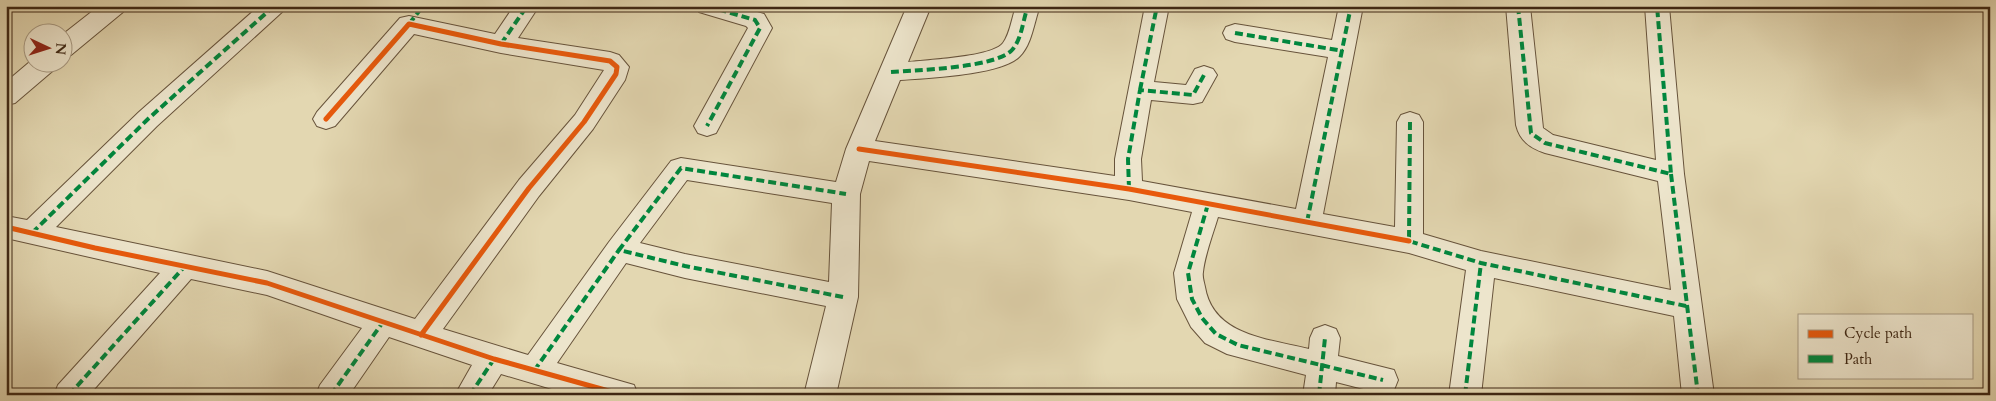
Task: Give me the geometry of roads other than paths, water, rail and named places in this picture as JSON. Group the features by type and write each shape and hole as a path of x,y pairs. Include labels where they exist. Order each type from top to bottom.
{"street":[{"path":"72,42 115,6"},
{"path":"19,230 148,119 274,6"},
{"path":"501,44 527,6"},
{"path":"707,6 755,20 760,24 760,28 707,126"},
{"path":"820,395 843,297 846,194 859,149 919,6"},
{"path":"1129,188 1128,159 1157,6"},
{"path":"1307,222 1351,6"},
{"path":"1518,6 1531,133 1546,143 1671,174"},
{"path":"1657,6 1671,174 1698,395"},
{"path":"891,72 952,67 1002,56 1012,50 1025,7"},
{"path":"326,119 416,15 501,44 610,61 616,65 617,70 584,122 529,188 421,335"},
{"path":"1235,33 1343,51"},
{"path":"6,96 35,72"},
{"path":"1140,90 1193,95 1204,74"},
{"path":"1409,241 1410,122"},
{"path":"859,149 1129,188 1409,241 1481,263 1686,306"},
{"path":"534,371 681,168 846,194"},
{"path":"1208,204 1188,273 1192,299 1202,318 1216,334 1238,345 1323,352 1383,380"},
{"path":"19,230 96,248 267,283 494,359 623,395"},
{"path":"620,250 685,266 843,297"},
{"path":"1465,395 1481,263"},
{"path":"70,395 185,266"},
{"path":"331,395 382,322"},
{"path":"1319,395 1323,352"},
{"path":"470,395 494,359"}]}
